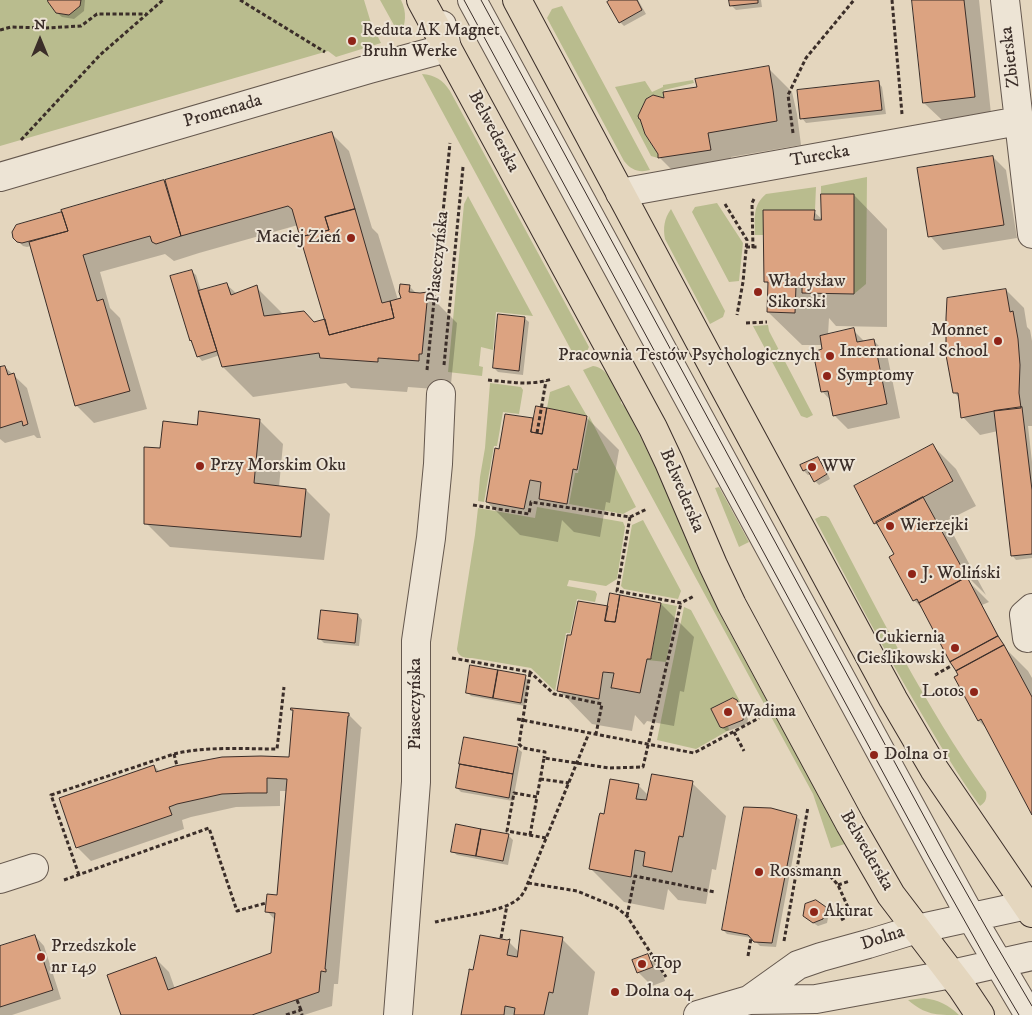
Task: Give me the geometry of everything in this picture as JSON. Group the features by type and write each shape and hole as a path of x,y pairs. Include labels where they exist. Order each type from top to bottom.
{"main road":[{"name":"Belwederska","path":"421,0 653,428 732,605 866,852 891,895 952,974 980,1015"},
{"path":"517,0 893,699 939,776 1030,908"}],"street":[{"path":"436,0 447,48"},
{"path":"472,0 971,917 1028,1015"},
{"name":"Zbierska","path":"1005,0 1032,234"},
{"name":"Promenada","path":"0,177 447,48"},
{"name":"Turecka","path":"620,192 1019,122"},
{"name":"Piaseczyńska","path":"398,1015 416,782 416,641 431,538 438,464 441,394"},
{"path":"1027,638 1024,615 1032,608"},
{"path":"0,879 34,868"},
{"name":"Dolna","path":"749,1000 798,965 917,929 971,917 1030,908"},
{"name":"Dolna","path":"698,1015 749,1000 816,999 952,974 1032,956"}],"path":[{"path":"16,146 100,55 163,0"},
{"path":"240,0 330,55"},
{"path":"797,161 788,95 806,58 854,0"},
{"path":"892,0 905,142"},
{"path":"0,30 11,27 81,26 97,14 147,14"},
{"name":"Piaseczyńska","path":"427,371 450,143"},
{"path":"441,394 462,167"},
{"path":"753,248 752,203 755,198"},
{"path":"729,211 747,240 743,282 737,315"},
{"path":"746,247 759,247"},
{"path":"746,323 767,322"},
{"path":"488,380 522,384 552,379"},
{"path":"536,434 546,381"},
{"path":"472,504 529,514 531,502 630,517 647,509"},
{"path":"630,517 617,591 681,603 694,596"},
{"path":"544,758 609,768 643,767 681,603"},
{"path":"452,658 530,672 554,694 602,704 596,734"},
{"path":"935,675 951,666"},
{"path":"530,672 519,744 523,748 545,752 530,835"},
{"path":"275,756 284,687"},
{"path":"517,719 694,753 760,718"},
{"path":"734,732 744,751"},
{"path":"430,923 481,913 517,900 525,890 589,733"},
{"path":"79,875 51,795 188,751 275,749"},
{"path":"174,754 177,766"},
{"path":"540,778 569,784"},
{"path":"537,797 514,793 507,831 546,838"},
{"path":"783,944 808,806"},
{"path":"64,880 209,828 236,911 266,903"},
{"path":"627,916 635,876 715,892"},
{"path":"830,876 838,885 851,914"},
{"path":"528,883 578,891 616,907 627,916 666,978"},
{"path":"501,938 507,905"},
{"path":"748,956 751,938"},
{"path":"297,1000 302,1015"},
{"path":"286,1015 300,1010"}],"green space":[{"path":"0,0 364,0 371,23 381,43 336,57 328,51 0,146"},
{"path":"380,0 401,0 405,18 400,36"},
{"path":"562,6 650,170 636,170 629,167 624,161 547,18 552,9"},
{"path":"422,74 438,79 450,91 589,347 586,353 576,359"},
{"path":"693,80 694,83 664,90 664,98 653,95 646,99 638,116 645,134 658,154 658,158 651,156 615,87 645,81 652,92 663,87 663,85"},
{"path":"867,177 866,284 854,294 854,194 821,194 821,186"},
{"path":"816,187 815,210 763,235 755,235 756,208 766,194"},
{"path":"468,196 533,316 496,312 493,350 481,347 479,366 483,367 482,376 448,372 464,204"},
{"path":"717,203 743,243 739,281 729,282 692,212 695,207"},
{"path":"671,209 725,311 723,317 710,324 665,239 665,224"},
{"path":"768,325 769,331 813,415 807,418 801,416 753,326"},
{"path":"593,366 607,374 616,389 621,403 626,408 656,468 700,572 722,618 845,844 831,848 813,794 583,370"},
{"path":"490,383 521,387 523,390 519,414 503,412 497,446 494,446 484,502 478,501 485,448"},
{"path":"569,385 587,416 547,408 550,392"},
{"path":"589,416 636,507 623,514 569,504 575,473 578,473"},
{"path":"719,487 749,542 739,547 715,488"},
{"path":"537,507 623,522 625,527 617,579 606,586 569,580 567,586 595,591 597,594 595,602 577,599 570,633 566,633 555,691 531,668 464,657 459,654 457,649 478,508 535,518"},
{"path":"821,516 829,518 922,692 986,792 986,800 980,806 940,744 878,636 815,519"},
{"path":"643,520 681,591 678,599 624,589 621,586 632,525"},
{"path":"661,603 677,606 666,662 647,660 651,659"},
{"path":"684,607 691,610 745,711 744,714 737,700 733,698 711,709 720,727 728,726 729,730 696,749 657,740"},
{"path":"924,998 943,1004 959,1015 931,1013 920,1009 908,1000"}],"building":[{"path":"48,0 81,0 80,6 69,15 56,13"},
{"path":"610,0 637,0 642,10 619,23 607,2"},
{"path":"729,0 758,0 758,3 730,6"},
{"path":"912,0 964,0 975,97 923,103"},
{"path":"769,66 777,121 708,133 711,150 658,158 658,154 645,134 638,116 646,99 653,95 664,98 663,92 697,87 695,79"},
{"path":"879,81 882,110 800,119 797,90"},
{"path":"332,132 355,209 325,217 329,230 300,237 292,209 288,206 181,236 165,180"},
{"path":"993,156 1004,225 928,237 917,168"},
{"path":"164,180 181,236 156,244 152,242 150,236 83,255 97,301 103,299 130,391 75,406 29,242 68,231 61,210"},
{"path":"821,194 854,194 854,294 802,293 802,286 796,286 795,313 767,312 768,282 764,282 763,210 815,210 814,220 821,220"},
{"path":"355,209 382,303 390,301 394,318 329,335 300,237 329,230 325,217"},
{"path":"62,212 68,231 22,243 17,242 13,238 12,232 16,225"},
{"path":"192,270 217,351 197,357 190,341 170,276"},
{"path":"227,283 231,295 257,285 264,316 304,311 314,322 325,319 329,335 394,318 390,301 401,298 399,292 400,284 410,285 409,292 428,292 422,354 419,354 419,361 378,358 378,362 320,358 319,353 222,367 198,291"},
{"path":"1006,289 1010,312 1013,311 1018,339 1021,408 961,418 958,393 953,393 946,355 947,298"},
{"path":"498,314 525,317 519,371 493,368"},
{"path":"854,328 857,342 874,339 887,404 833,416 828,391 821,392 813,352 822,349 820,336"},
{"path":"5,366 8,375 14,373 28,424 23,426 22,421 0,428 0,367"},
{"path":"536,406 547,408 542,434 531,432"},
{"path":"1022,407 1032,490 1032,554 1011,556 994,411"},
{"path":"547,408 587,416 577,470 573,469 567,504 539,499 541,482 530,480 524,509 486,502 495,448 499,449 505,414 533,418 531,432 542,434"},
{"name":"Przy Morskim Oku","path":"199,411 260,419 254,483 306,489 301,537 144,524 144,447 160,448 163,421 197,425"},
{"path":"933,444 953,481 874,524 854,486"},
{"name":"WW","path":"818,457 827,474 814,482 807,469 803,471 800,465"},
{"path":"923,497 967,577 919,603 917,599 913,601 889,557 894,554 876,522"},
{"path":"967,577 998,636 950,662 919,603"},
{"path":"610,593 620,595 615,622 605,621"},
{"path":"620,595 661,603 651,659 647,659 640,693 611,688 614,673 603,672 599,699 557,691 567,635 571,635 578,601 608,606 605,621 615,622"},
{"path":"321,610 358,614 355,643 318,639"},
{"path":"998,636 1004,645 956,671 950,662"},
{"path":"1004,645 1032,697 1032,815 981,719 978,721 954,677 958,675 956,671"},
{"path":"470,665 498,670 493,698 466,693"},
{"path":"498,670 526,675 521,703 493,698"},
{"name":"Wadima","path":"733,698 737,700 744,714 743,720 723,728 720,727 711,709"},
{"path":"291,708 349,713 326,972 321,971 319,992 252,1015 121,1015 107,975 156,957 168,990 271,953 275,913 265,912 267,894 277,895 287,779 267,778 267,793 222,794 177,804 169,807 172,815 76,848 59,798 154,765 156,772 175,766 222,757 289,757 293,710"},
{"path":"464,737 518,747 513,774 459,764"},
{"path":"460,764 513,774 509,798 456,788"},
{"path":"652,774 693,781 683,837 679,836 672,872 643,866 645,852 635,850 631,877 589,869 599,816 600,813 604,814 610,779 639,784 636,799 646,800"},
{"name":"Rossmann","path":"744,807 771,808 797,815 772,943 754,942 748,935 722,930"},
{"path":"456,824 481,829 476,856 451,852"},
{"path":"481,829 509,834 503,861 476,856"},
{"name":"Akurat","path":"816,900 826,907 823,919 813,923 803,916 805,904"},
{"path":"521,930 563,937 553,993 549,992 544,1015 514,1015 515,1008 505,1006 504,1015 461,1015 469,969 473,970 480,935 510,939 507,955 517,957"},
{"path":"35,935 53,990 0,1007 0,946"},
{"name":"Top","path":"648,954 653,967 637,973 632,960"}],"tram line":[{"path":"464,0 930,859 1019,1015"},
{"path":"481,0 945,855 1032,1006"}],"place":[{"name":"Reduta AK Magnet Bruhn Werke","path":"352,41"},
{"name":"Maciej Zień","path":"351,238"},
{"name":"Władysław Sikorski","path":"758,292"},
{"name":"Monnet International School","path":"998,341"},
{"name":"Pracownia Testów Psychologicznych","path":"830,356"},
{"name":"Symptomy","path":"827,376"},
{"name":"Przy Morskim Oku","path":"200,466"},
{"name":"WW","path":"812,467"},
{"name":"Wierzejki","path":"890,526"},
{"name":"J. Woliński","path":"912,574"},
{"name":"Cukiernia Cieślikowski","path":"955,648"},
{"name":"Lotos","path":"974,692"},
{"name":"Wadima","path":"728,712"},
{"name":"Dolna 01","path":"874,755"},
{"name":"Rossmann","path":"759,872"},
{"name":"Akurat","path":"814,912"},
{"name":"Przedszkole nr 149","path":"41,957"},
{"name":"Top","path":"642,964"},
{"name":"Dolna 04","path":"615,992"}]}
